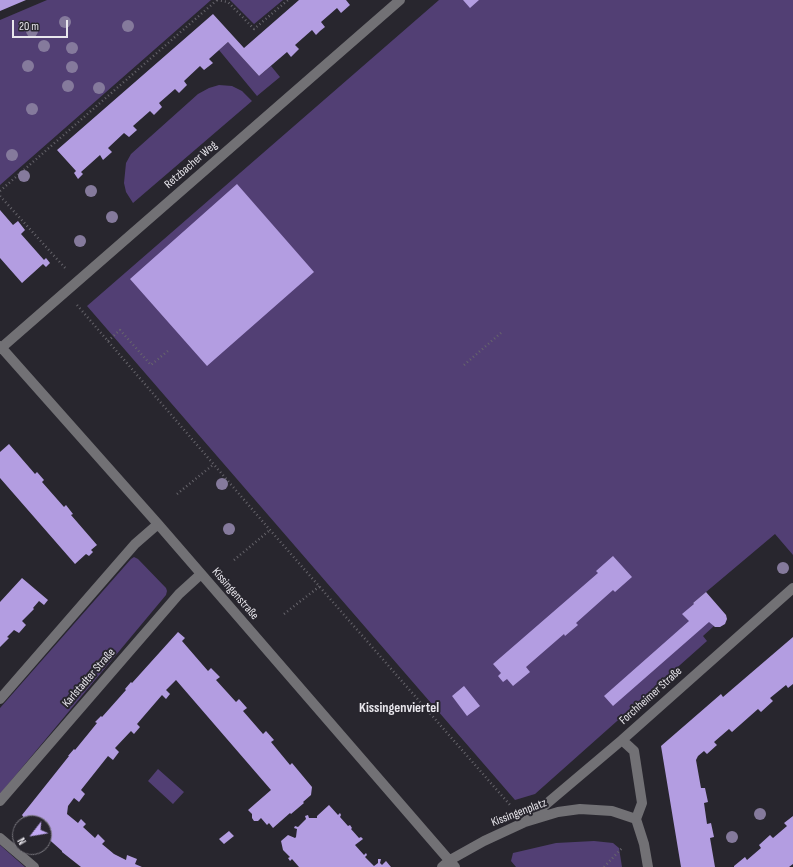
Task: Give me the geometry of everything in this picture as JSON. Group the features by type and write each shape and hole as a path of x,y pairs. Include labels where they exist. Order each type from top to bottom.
{"street":[{"name":"Retzbacher Weg","path":"1,347 400,0"},
{"name":"Kissingenstraße","path":"1,347 158,524 449,865 459,867"},
{"path":"0,699 135,544 158,524"},
{"name":"Karlstadter Straße","path":"0,801 179,594 201,574"},
{"name":"Forchheimer Straße","path":"525,822 622,740 793,588"},
{"path":"622,740 634,750 642,803 636,819 644,844 648,867"},
{"name":"Kissingenplatz","path":"449,865 484,840 525,822 558,812 580,809 612,811 636,819"},
{"path":"0,838 34,867"}],"path":[{"path":"0,191 217,0 228,2 254,29 288,0"},
{"path":"0,196 66,269"},
{"path":"77,305 270,530 510,805"},
{"path":"108,341 120,330 151,366 169,350"},
{"path":"464,365 502,332"},
{"path":"177,494 214,464"},
{"path":"234,560 270,530"},
{"path":"284,614 320,586"},
{"path":"604,867 622,848"}],"shaded area":[{"path":"47,0 211,0 0,185 0,20"},
{"path":"230,0 283,0 254,24"},
{"path":"439,0 793,0 793,555 775,534 693,603 714,626 703,636 707,641 535,794 515,800 87,306"},
{"path":"228,42 259,76 271,66 280,77 257,96 219,50"},
{"path":"219,85 232,86 242,91 252,101 133,203 126,192 124,183 126,163 131,154 198,94"},
{"path":"134,557 138,559 166,588 166,595 0,794 0,708"},
{"path":"158,769 184,792 173,804 148,781"},
{"path":"594,841 613,843 619,848 622,867 516,867 511,861 513,853 556,843"},
{"path":"0,845 25,867 0,867"}],"building":[{"path":"0,0 26,0 0,11"},
{"path":"299,0 346,0 350,5 341,13 337,8 321,22 325,27 316,35 312,30 295,45 299,49 291,57 287,52 259,76 228,42 209,59 213,63 204,70 200,66 184,81 187,85 179,93 175,89 159,103 162,107 154,115 150,111 133,126 137,130 129,137 124,133 108,148 112,152 103,160 100,155 81,172 83,174 78,179 74,173 76,171 57,150 213,14 244,48"},
{"path":"463,0 479,0 470,8"},
{"path":"237,184 314,272 207,366 130,279"},
{"path":"0,210 13,225 18,221 25,230 21,234 44,260 46,258 50,263 46,267 43,264 22,283 0,258"},
{"path":"9,444 35,474 37,472 44,480 42,482 64,507 66,505 73,514 71,515 97,545 91,550 93,552 89,556 86,554 75,564 0,478 0,452"},
{"path":"613,556 632,577 615,592 613,590 576,623 578,625 565,636 564,634 526,667 530,672 513,686 507,679 503,682 498,676 501,673 493,664 598,573 596,571"},
{"path":"22,578 48,600 44,605 39,601 33,608 34,609 22,621 26,625 19,633 14,630 7,637 9,638 0,647 0,602"},
{"path":"706,592 726,615 727,619 725,624 720,627 715,627 709,622 613,706 604,696 689,621 682,614"},
{"path":"178,632 185,638 182,641 208,671 211,668 220,677 216,680 236,702 239,699 247,708 243,711 263,734 266,731 274,740 271,742 290,765 292,763 312,787 311,795 303,802 304,803 273,828 269,823 267,825 261,818 258,821 254,821 252,814 248,810 271,790 176,680 166,690 170,694 166,699 162,695 137,724 140,727 134,734 131,731 115,748 119,752 113,760 108,756 81,790 85,794 79,802 74,798 68,806 67,814 78,823 81,819 86,824 83,827 95,838 98,834 105,841 102,844 114,854 126,860 127,855 137,859 135,864 142,867 81,867 52,842 52,815 22,815 68,756 74,749 75,750 97,723 95,722 101,716 102,717 126,690 125,689 131,682 132,683"},
{"path":"793,637 793,684 788,688 786,685 770,698 773,701 761,712 758,709 732,732 729,729 714,742 717,745 707,754 704,751 696,760 701,788 705,788 708,802 704,803 707,824 711,823 714,837 710,838 715,867 681,867 661,746 721,694 723,697"},
{"path":"464,686 480,706 467,716 452,696"},
{"path":"329,805 338,815 340,813 340,817 348,826 350,825 352,828 351,829 359,838 361,837 363,839 355,845 364,855 366,853 367,855 365,857 374,866 378,863 378,859 381,859 380,863 382,865 386,861 391,867 299,867 292,859 290,861 288,858 290,857 283,850 281,841 288,835 295,838 297,829 294,828 295,826 298,827 306,819 305,816 308,815 309,818 317,818 317,816"},
{"path":"793,816 793,864 789,867 734,867 745,857 747,860 761,848 759,845 770,835 773,838 787,826 784,823"},
{"path":"229,831 234,836 224,844 219,839"}],"district":[{"name":"Kissingenviertel","path":"399,708"}]}
